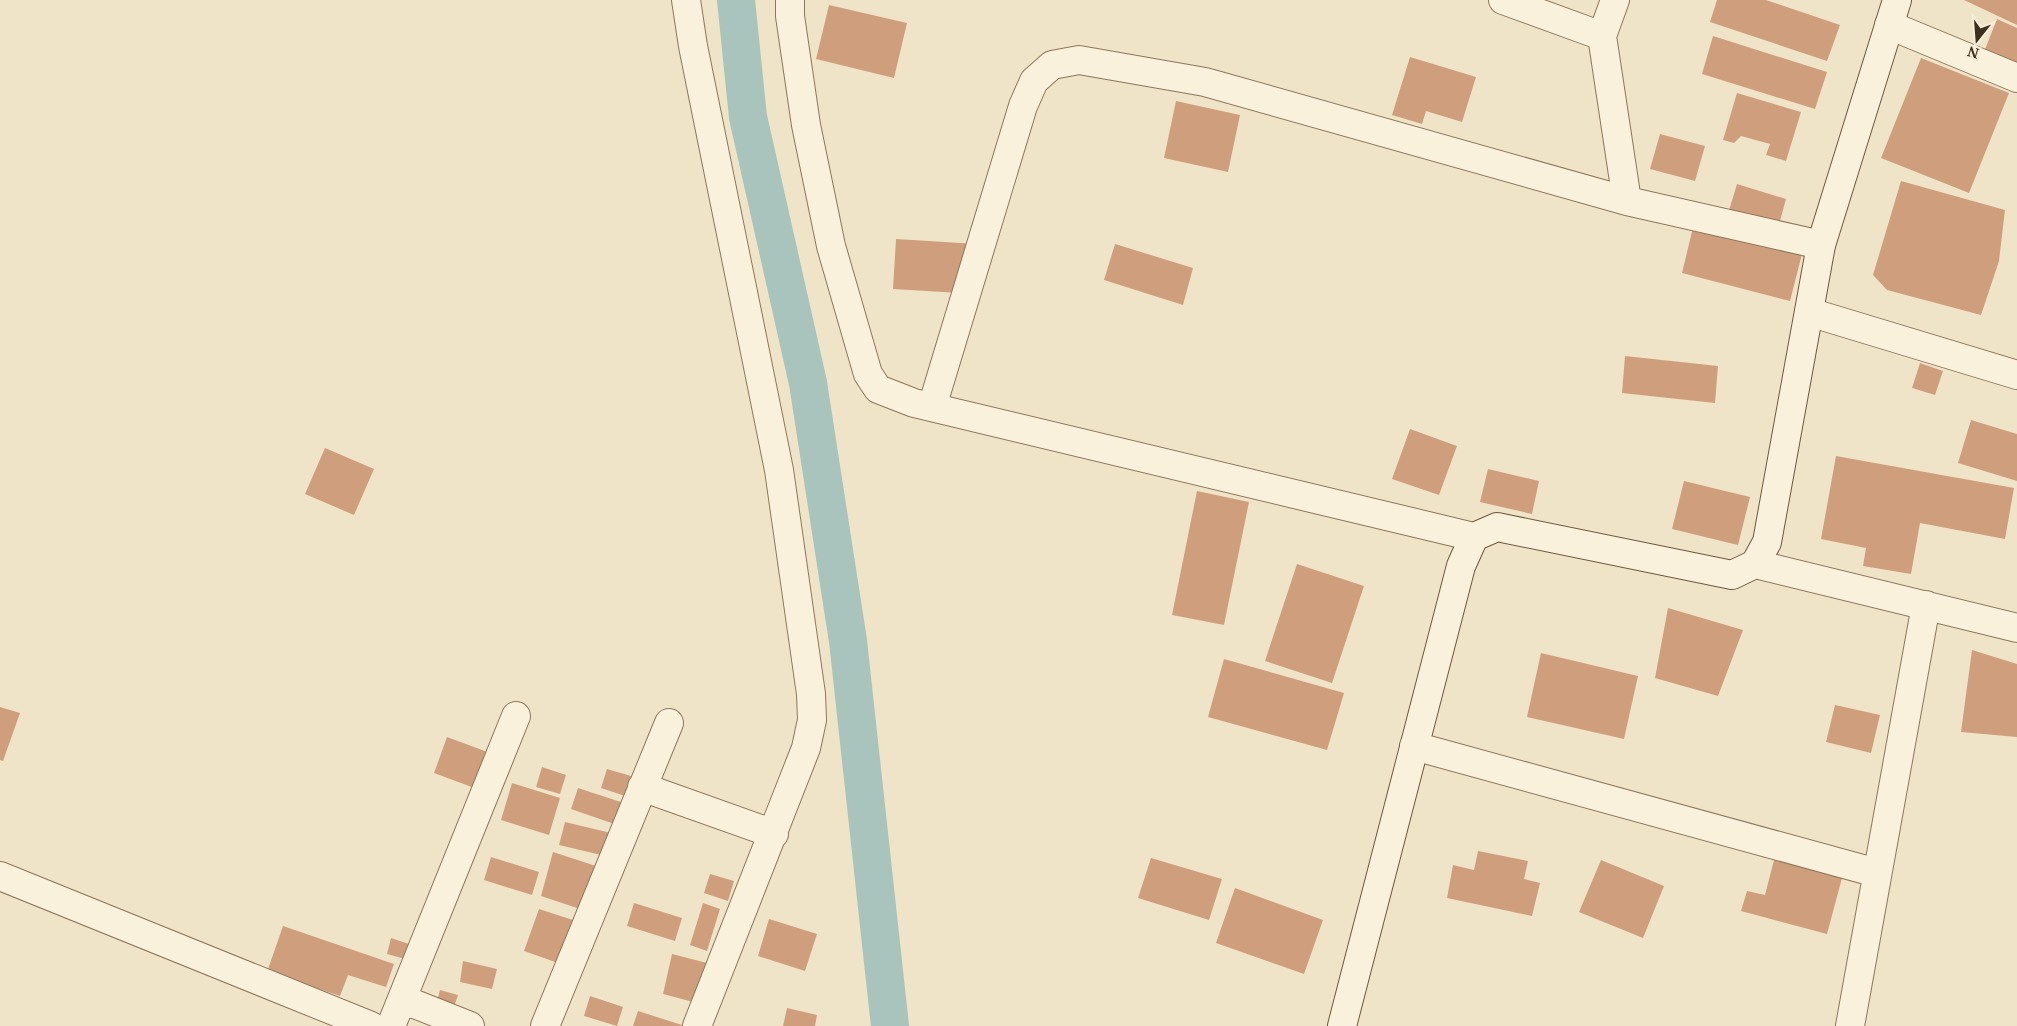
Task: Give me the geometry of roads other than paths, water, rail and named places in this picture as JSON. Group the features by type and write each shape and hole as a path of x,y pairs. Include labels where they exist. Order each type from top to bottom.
{"street":[{"path":"686,0 695,56 779,470 811,694 812,720 806,748 774,834 697,1026"},
{"path":"790,0 790,16 808,134 831,246 868,374 878,389 895,397 932,407 1474,537 1496,527 1732,575 1755,564 1767,542 1821,245 1893,12 2017,78"},
{"path":"1503,0 1602,36"},
{"path":"1615,0 1602,36 1627,201"},
{"path":"932,407 1022,106 1034,81 1052,65 1079,60 1204,82 1627,201 1821,245"},
{"path":"1809,312 2017,375"},
{"path":"1342,1026 1461,566 1474,537"},
{"path":"1755,564 2017,628"},
{"path":"1857,1025 1877,873 1926,605"},
{"path":"392,1026 516,716"},
{"path":"545,1026 669,723"},
{"path":"1414,746 1877,873"},
{"path":"642,787 774,834"},
{"path":"0,876 371,1026"},
{"path":"402,999 470,1026"}],"waterway":[{"path":"736,0 748,117 808,383 848,641 890,1026"}]}
